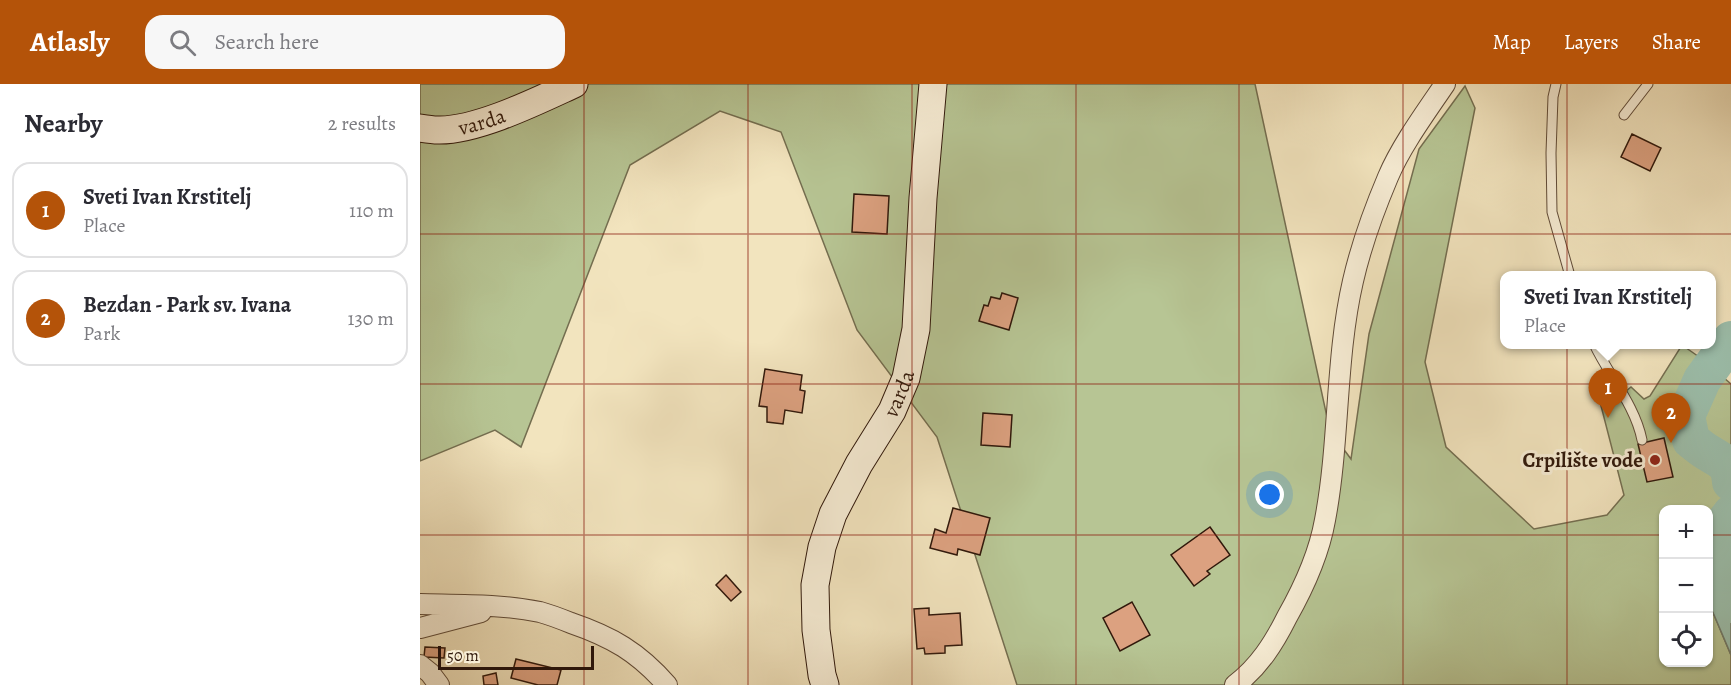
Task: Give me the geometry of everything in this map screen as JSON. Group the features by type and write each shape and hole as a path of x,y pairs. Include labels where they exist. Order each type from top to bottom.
{"street":[{"name":"varda","path":"420,128 439,130 475,125 574,84"},
{"name":"varda","path":"825,685 816,630 815,585 820,557 833,514 859,464 892,411 906,378 916,329 923,198 933,84"},
{"path":"1235,685 1248,676 1272,646 1297,600 1315,559 1325,522 1331,484 1344,326 1353,280 1388,176 1415,129 1445,84"},
{"path":"420,604 503,607 542,613 591,630 622,645 650,665 667,685"},
{"path":"420,628 503,607"},
{"path":"420,665 439,685"}],"lane":[{"path":"1556,84 1553,97 1551,153 1552,212 1569,271"},
{"path":"1624,115 1647,84"},
{"path":"1596,349 1640,429 1642,440"}],"shaded area":[{"path":"420,84 1255,84 1330,431 1351,459 1369,334 1419,149 1465,86 1475,108 1425,362 1446,447 1534,529 1607,515 1624,495 1600,402 1631,387 1644,399 1650,396 1679,349 1688,349 1702,359 1731,384 1731,570 1713,573 1713,505 1659,505 1659,667 1713,667 1713,612 1731,655 1731,685 1017,685 937,437 857,330 781,132 720,111 630,165 521,447 495,430 420,461"},
{"path":"1731,570 1731,655 1713,612 1713,573"}],"building":[{"path":"1632,134 1661,148 1650,171 1621,157"},
{"path":"854,194 889,196 887,234 852,232"},
{"path":"1002,293 1018,298 1009,330 979,321 984,305 988,306 991,297 1000,299"},
{"path":"765,369 802,375 800,390 805,391 802,413 785,410 783,424 767,422 767,407 759,406"},
{"path":"983,413 1012,415 1010,447 981,445"},
{"name":"Crpilište vode","path":"1664,438 1673,477 1647,482 1638,444"},
{"path":"953,508 990,518 980,555 958,549 957,555 930,548 935,529 946,533"},
{"path":"1210,527 1230,555 1207,571 1210,574 1194,586 1171,555"},
{"path":"726,575 741,592 731,601 716,585"},
{"path":"1132,602 1150,635 1120,651 1103,618"},
{"path":"929,608 929,615 960,613 962,645 945,646 945,653 925,654 924,648 917,649 914,609"},
{"path":"425,647 445,648 444,658 424,657"},
{"path":"516,659 561,670 557,685 538,685 511,678"},
{"path":"496,673 498,685 484,685 483,676"}],"waterway":[{"path":"1731,340 1702,380 1686,416 1691,440 1727,466 1731,482"},
{"path":"1731,514 1721,528 1716,549 1718,568 1731,604"}],"place":[{"name":"Sveti Ivan Krstitelj","path":"1608,418"},
{"name":"Bezdan - Park sv. Ivana","path":"1671,443"},
{"name":"Crpilište vode","path":"1655,460"}]}
